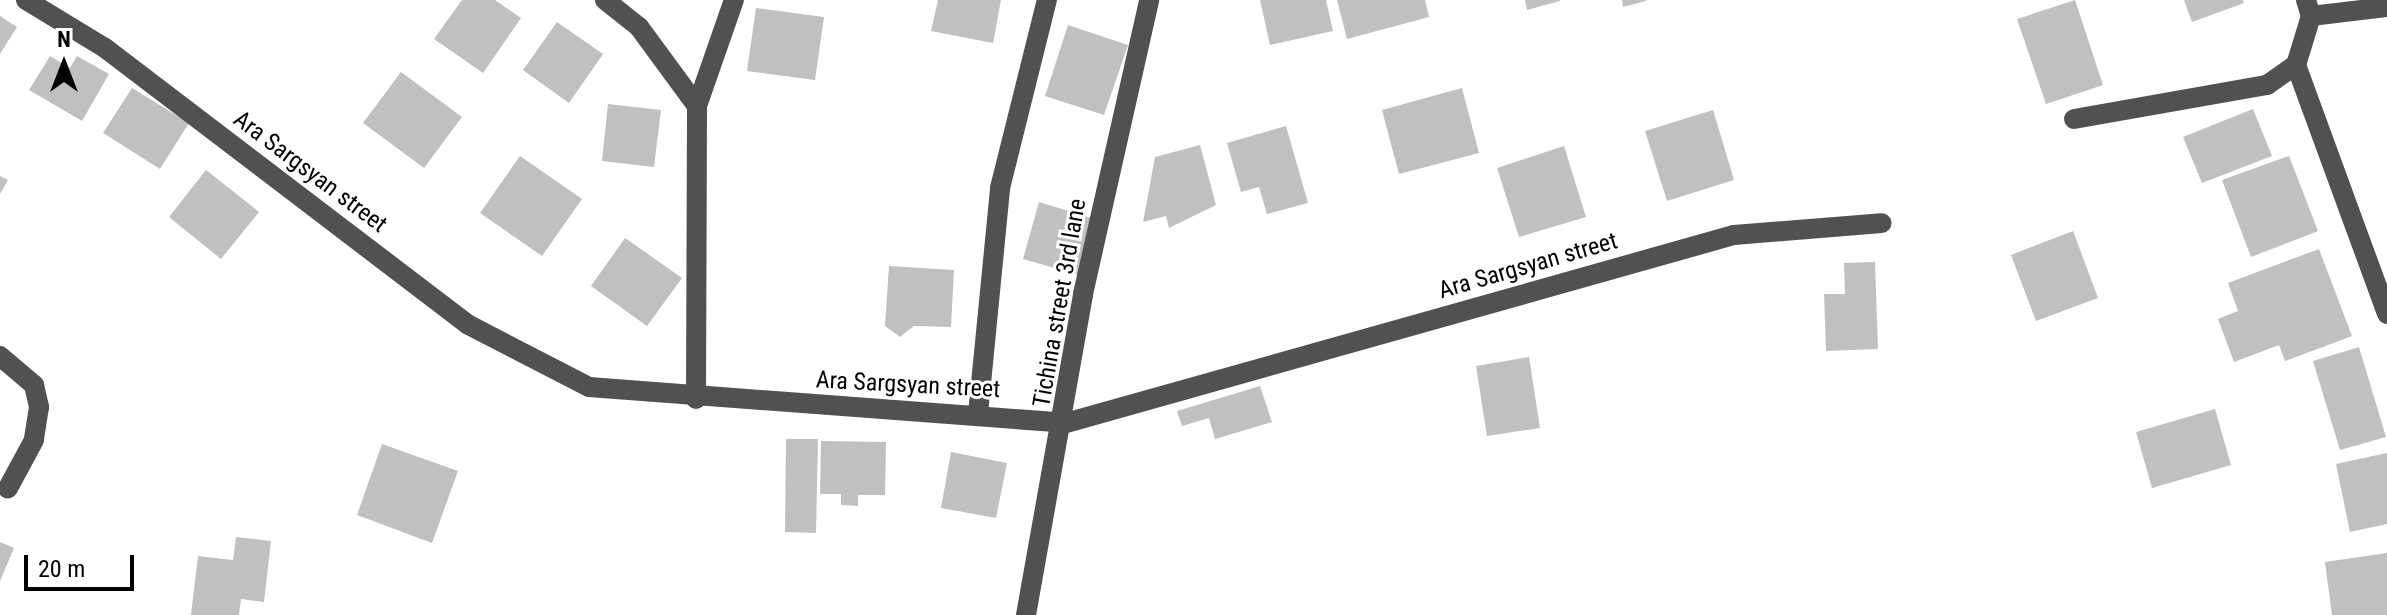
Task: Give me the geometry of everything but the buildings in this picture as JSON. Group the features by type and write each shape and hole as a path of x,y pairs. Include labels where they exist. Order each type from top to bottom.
{"street":[{"name":"Ara Sargsyan street","path":"26,0 105,48 467,324 589,387 696,399 978,414 1066,423 1734,235 1882,223"},
{"path":"605,0 639,27 697,106"},
{"path":"696,399 697,106 734,0"},
{"path":"978,414 1000,188 1047,0"},
{"name":"Tichina street 3rd lane","path":"1026,615 1066,423 1083,294 1149,0"},
{"path":"2387,7 2309,8 2296,65 2387,314"},
{"path":"2074,119 2267,85 2296,65"},
{"path":"0,356 34,385 39,407 34,440 8,488"}]}
